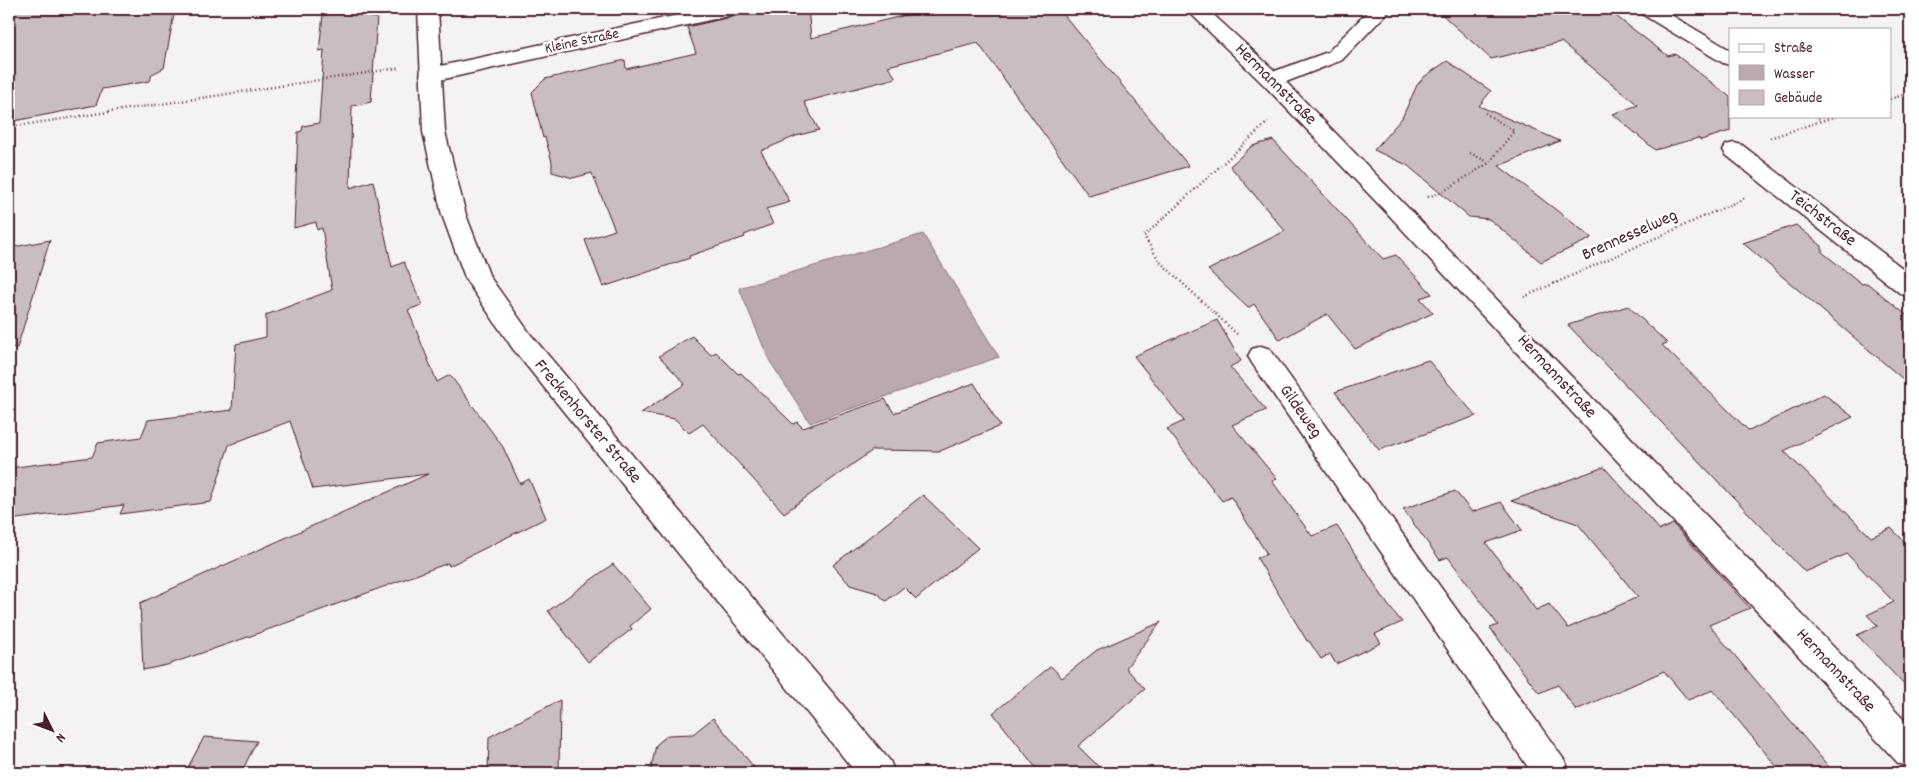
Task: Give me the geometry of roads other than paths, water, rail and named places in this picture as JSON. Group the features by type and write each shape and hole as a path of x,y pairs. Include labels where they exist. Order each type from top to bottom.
{"street":[{"name":"Freckenhorster Straße","path":"428,9 434,132 454,215 480,280 528,350 878,773"},
{"name":"Kleine Straße","path":"431,69 732,9"},
{"name":"Hermannstraße","path":"1196,9 1272,80 1396,208 1910,751"},
{"path":"1272,80 1335,56 1381,9"},
{"path":"1647,9 1729,58"},
{"name":"Teichstraße","path":"1734,150 1910,287"},
{"name":"Gildeweg","path":"1261,356 1553,773"}],"water":[{"path":"923,234 999,357 810,423 769,360 739,288"}]}
